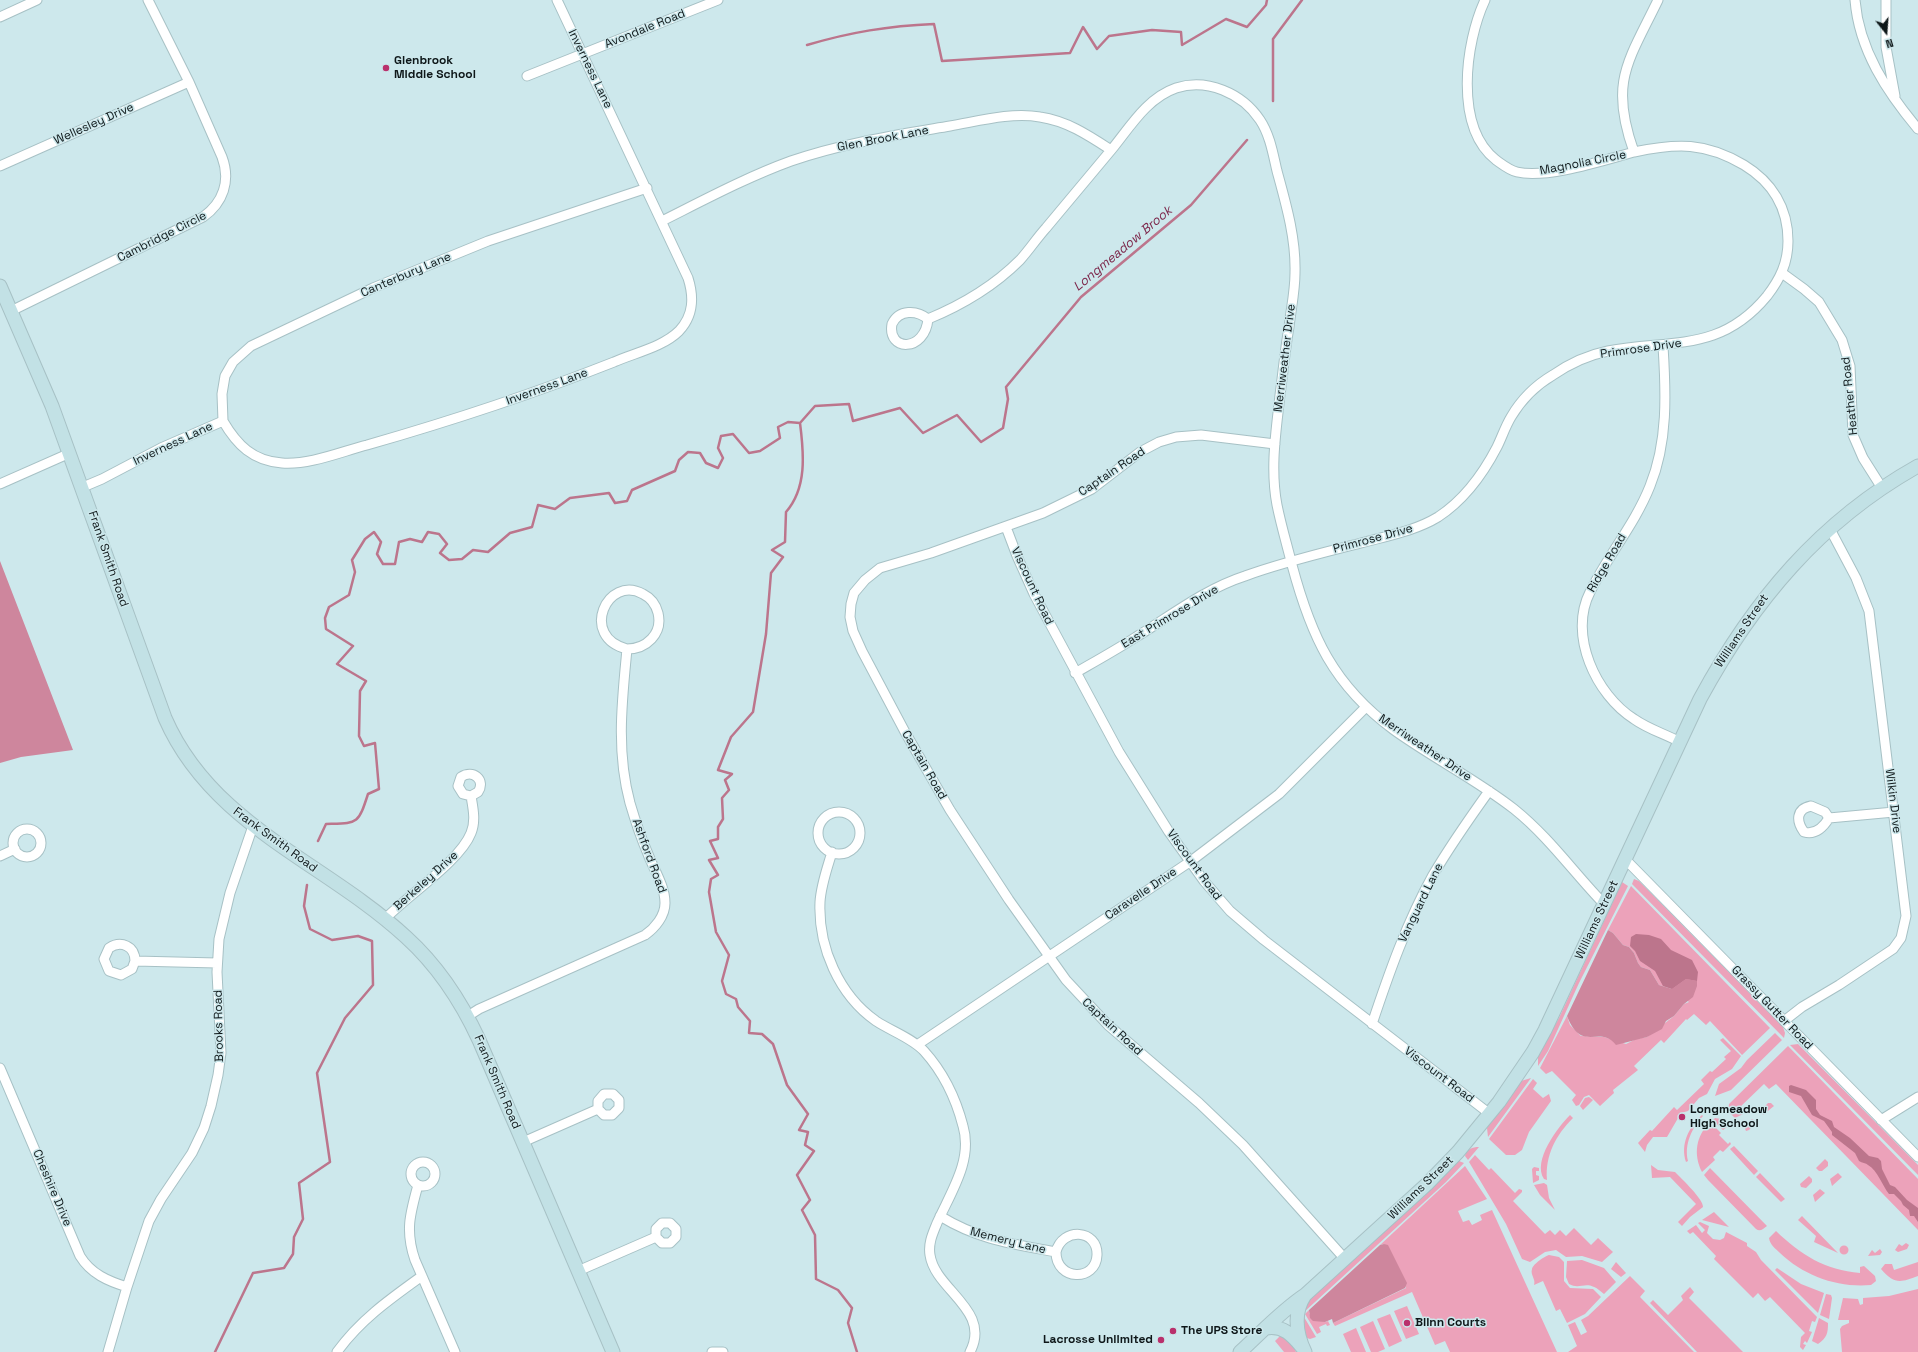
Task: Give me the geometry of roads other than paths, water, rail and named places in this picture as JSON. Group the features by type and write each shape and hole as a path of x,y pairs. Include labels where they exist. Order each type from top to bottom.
{"street":[{"path":"0,17 37,0"},
{"name":"Cambridge Circle","path":"11,311 203,217 217,205 225,188 225,165 189,82 148,0"},
{"name":"Inverness Lane","path":"83,487 102,479 161,448 223,421 237,443 255,457 276,462 305,461 408,433 500,405 559,384 656,345 672,336 683,325 689,314 693,297 688,278 647,188 557,0"},
{"name":"Avondale Road","path":"527,76 718,0"},
{"name":"Magnolia Circle","path":"1485,0 1476,25 1471,47 1468,94 1470,113 1478,137 1492,156 1504,166 1516,172 1534,173 1584,165 1634,152 1623,113 1623,86 1632,52 1658,0"},
{"path":"1855,0 1858,20 1870,59 1896,101 1918,129"},
{"path":"1886,0 1887,51 1896,101"},
{"name":"Wellesley Drive","path":"0,166 189,82"},
{"name":"Merriweather Drive","path":"928,319 979,293 1012,267 1066,205 1149,104 1166,93 1182,86 1206,86 1226,91 1246,104 1263,125 1270,143 1288,215 1295,273 1275,444 1274,490 1291,562 1306,615 1321,649 1347,687 1366,707 1394,729 1511,807 1538,830 1604,904"},
{"name":"Glen Brook Lane","path":"662,221 738,184 804,157 878,138 999,118 1030,116 1055,120 1071,125 1111,150"},
{"name":"Primrose Drive","path":"1291,562 1401,533 1440,516 1460,499 1481,474 1498,445 1511,417 1526,397 1540,384 1568,366 1598,354 1623,349 1663,346 1699,340 1731,327 1749,314 1764,299 1782,274 1788,248 1786,220 1775,193 1764,180 1750,169 1725,155 1697,146 1675,145 1634,152"},
{"name":"Canterbury Lane","path":"223,421 222,394 225,376 233,362 250,346 373,288 488,241 647,188"},
{"name":"Heather Road","path":"1782,274 1819,302 1842,340 1850,366 1853,435 1863,458 1882,488"},
{"name":"Frank Smith Road","path":"0,286 38,372 70,453 130,622 171,732 179,747 206,783 233,810 253,826 385,919 407,937 432,963 455,995 468,1016 613,1352"},
{"name":"Ridge Road","path":"1663,346 1666,388 1665,417 1661,445 1653,478 1640,507 1589,592 1584,610 1584,638 1591,664 1598,678 1608,694 1620,708 1635,720 1680,742"},
{"name":"Captain Road","path":"1275,444 1201,435 1184,436 1165,440 1140,452 1087,492 1043,513 931,553 880,568 865,580 854,593 850,617 852,631 905,732 943,797 1048,957 1076,992 1097,1014 1199,1103 1243,1145 1345,1259"},
{"path":"0,484 70,453"},
{"name":"Williams Street","path":"1240,1352 1291,1304 1305,1295 1345,1259 1444,1167 1475,1134 1524,1066 1542,1036 1680,742 1716,670 1746,622 1783,576 1830,529 1882,488 1918,466"},
{"name":"Viscount Road","path":"1006,527 1034,594 1075,673 1123,759 1169,832 1218,898 1240,922 1490,1114"},
{"name":"Wilkin Drive","path":"1784,1021 1802,1007 1893,949 1901,938 1906,910 1869,611 1856,578 1830,529"},
{"name":"East Primrose Drive","path":"1075,673 1215,588 1246,575 1291,562"},
{"path":"635,591 642,594 654,603 657,609 659,624 657,631 648,643 634,649 627,649 619,647 607,638 601,624 601,616 607,602 613,596 620,593 635,591"},
{"name":"Ashford Road","path":"468,1016 479,1009 645,935 654,928 662,916 665,904 664,894 635,819 624,780 622,764 621,708 627,649"},
{"name":"Caravelle Drive","path":"917,1045 1191,861 1279,794 1366,707"},
{"name":"Vanguard Lane","path":"1372,1024 1397,952 1423,895 1444,857 1489,791"},
{"name":"Berkeley Drive","path":"385,919 462,849 471,833 473,824 471,796"},
{"path":"838,812 849,814 854,817 859,826 858,841 848,852 832,852 827,850 820,841 818,830 820,824 827,816 833,813 838,812"},
{"path":"1829,818 1894,812"},
{"name":"Brooks Road","path":"108,1352 127,1287 149,1221 161,1199 192,1153 204,1128 211,1106 221,1053 217,963 224,916 253,826"},
{"path":"0,856 15,849"},
{"path":"832,852 825,873 820,902 822,932 831,962 846,990 860,1007 875,1020 917,1045 931,1060 947,1084 954,1099 966,1135 966,1153 961,1172 931,1237 930,1254 936,1272 969,1313 974,1334 970,1352"},
{"name":"Grassy Gutter Road","path":"1625,859 1918,1157"},
{"path":"135,961 217,963"},
{"name":"Cheshire Drive","path":"0,1068 80,1256 95,1273 110,1281 127,1287"},
{"path":"1881,1120 1918,1097"},
{"path":"523,1142 598,1109"},
{"path":"418,1185 410,1213 408,1231 412,1252 455,1352"},
{"name":"Memery Lane","path":"940,1216 960,1228 982,1237 1056,1252"},
{"name":"Memery Lane","path":"1075,1234 1085,1236 1092,1241 1097,1255 1092,1267 1086,1273 1077,1275 1069,1273 1061,1268 1057,1261 1056,1252 1062,1240 1075,1234"},
{"path":"578,1271 656,1237"},
{"path":"337,1352 353,1332 374,1311 422,1276"},
{"path":"1304,1350 1297,1326 1297,1312 1305,1295"},
{"path":"1266,1328 1276,1328 1287,1332 1304,1350"},
{"path":"712,1352 723,1352"}],"waterway":[{"path":"807,45 870,30 934,24 942,61 1070,53 1083,27 1097,49 1109,36 1152,30 1181,32 1182,45 1226,19 1247,27 1266,5 1267,0"},
{"name":"Longmeadow Brook","path":"1273,101 1273,39 1302,0"},
{"name":"Longmeadow Brook","path":"318,841 326,824 351,822 359,817 368,794 379,789 375,743 364,746 359,736 360,691 366,681 337,664 353,646 326,629 325,618 329,607 349,595 355,572 352,560 365,539 374,532 381,542 377,554 383,564 395,564 399,542 410,539 422,542 428,532 439,534 447,544 440,553 449,560 462,559 473,550 488,552 510,533 532,527 538,505 555,509 570,498 609,493 615,503 627,501 632,490 675,471 679,460 688,452 700,453 706,463 718,468 723,458 718,448 721,436 733,434 749,453 760,451 780,438 778,427 788,422 800,423 815,406 849,404 853,421 900,408 923,433 957,415 981,442 1003,428 1008,399 1006,387 1081,297 1191,205 1247,140"},
{"path":"800,423 803,458 801,481 793,503 786,512 785,542 772,550 783,557 771,573 766,634 753,712 731,737 718,770 732,774 725,780 729,790 722,798 723,819 718,827 718,839 710,841 718,858 709,860 718,875 711,879 709,892 716,932 729,955 722,981 726,994 736,999 738,1007 750,1021 749,1033 762,1034 773,1044 787,1085 808,1114 799,1130 808,1132 805,1145 814,1151 797,1175 810,1200 802,1210 815,1235 816,1279 838,1290 852,1308 848,1323 857,1352"},
{"name":"Longmeadow Brook","path":"215,1352 253,1273 284,1268 293,1254 294,1237 303,1219 299,1183 330,1162 317,1073 345,1018 373,985 372,941 358,936 332,940 310,929 304,906 307,885"}],"place":[{"name":"Glenbrook Middle School","path":"386,68"},
{"name":"Longmeadow High School","path":"1682,1117"},
{"name":"Blinn Courts","path":"1407,1323"},
{"name":"The UPS Store","path":"1173,1331"},
{"name":"Lacrosse Unlimited","path":"1161,1340"}]}
